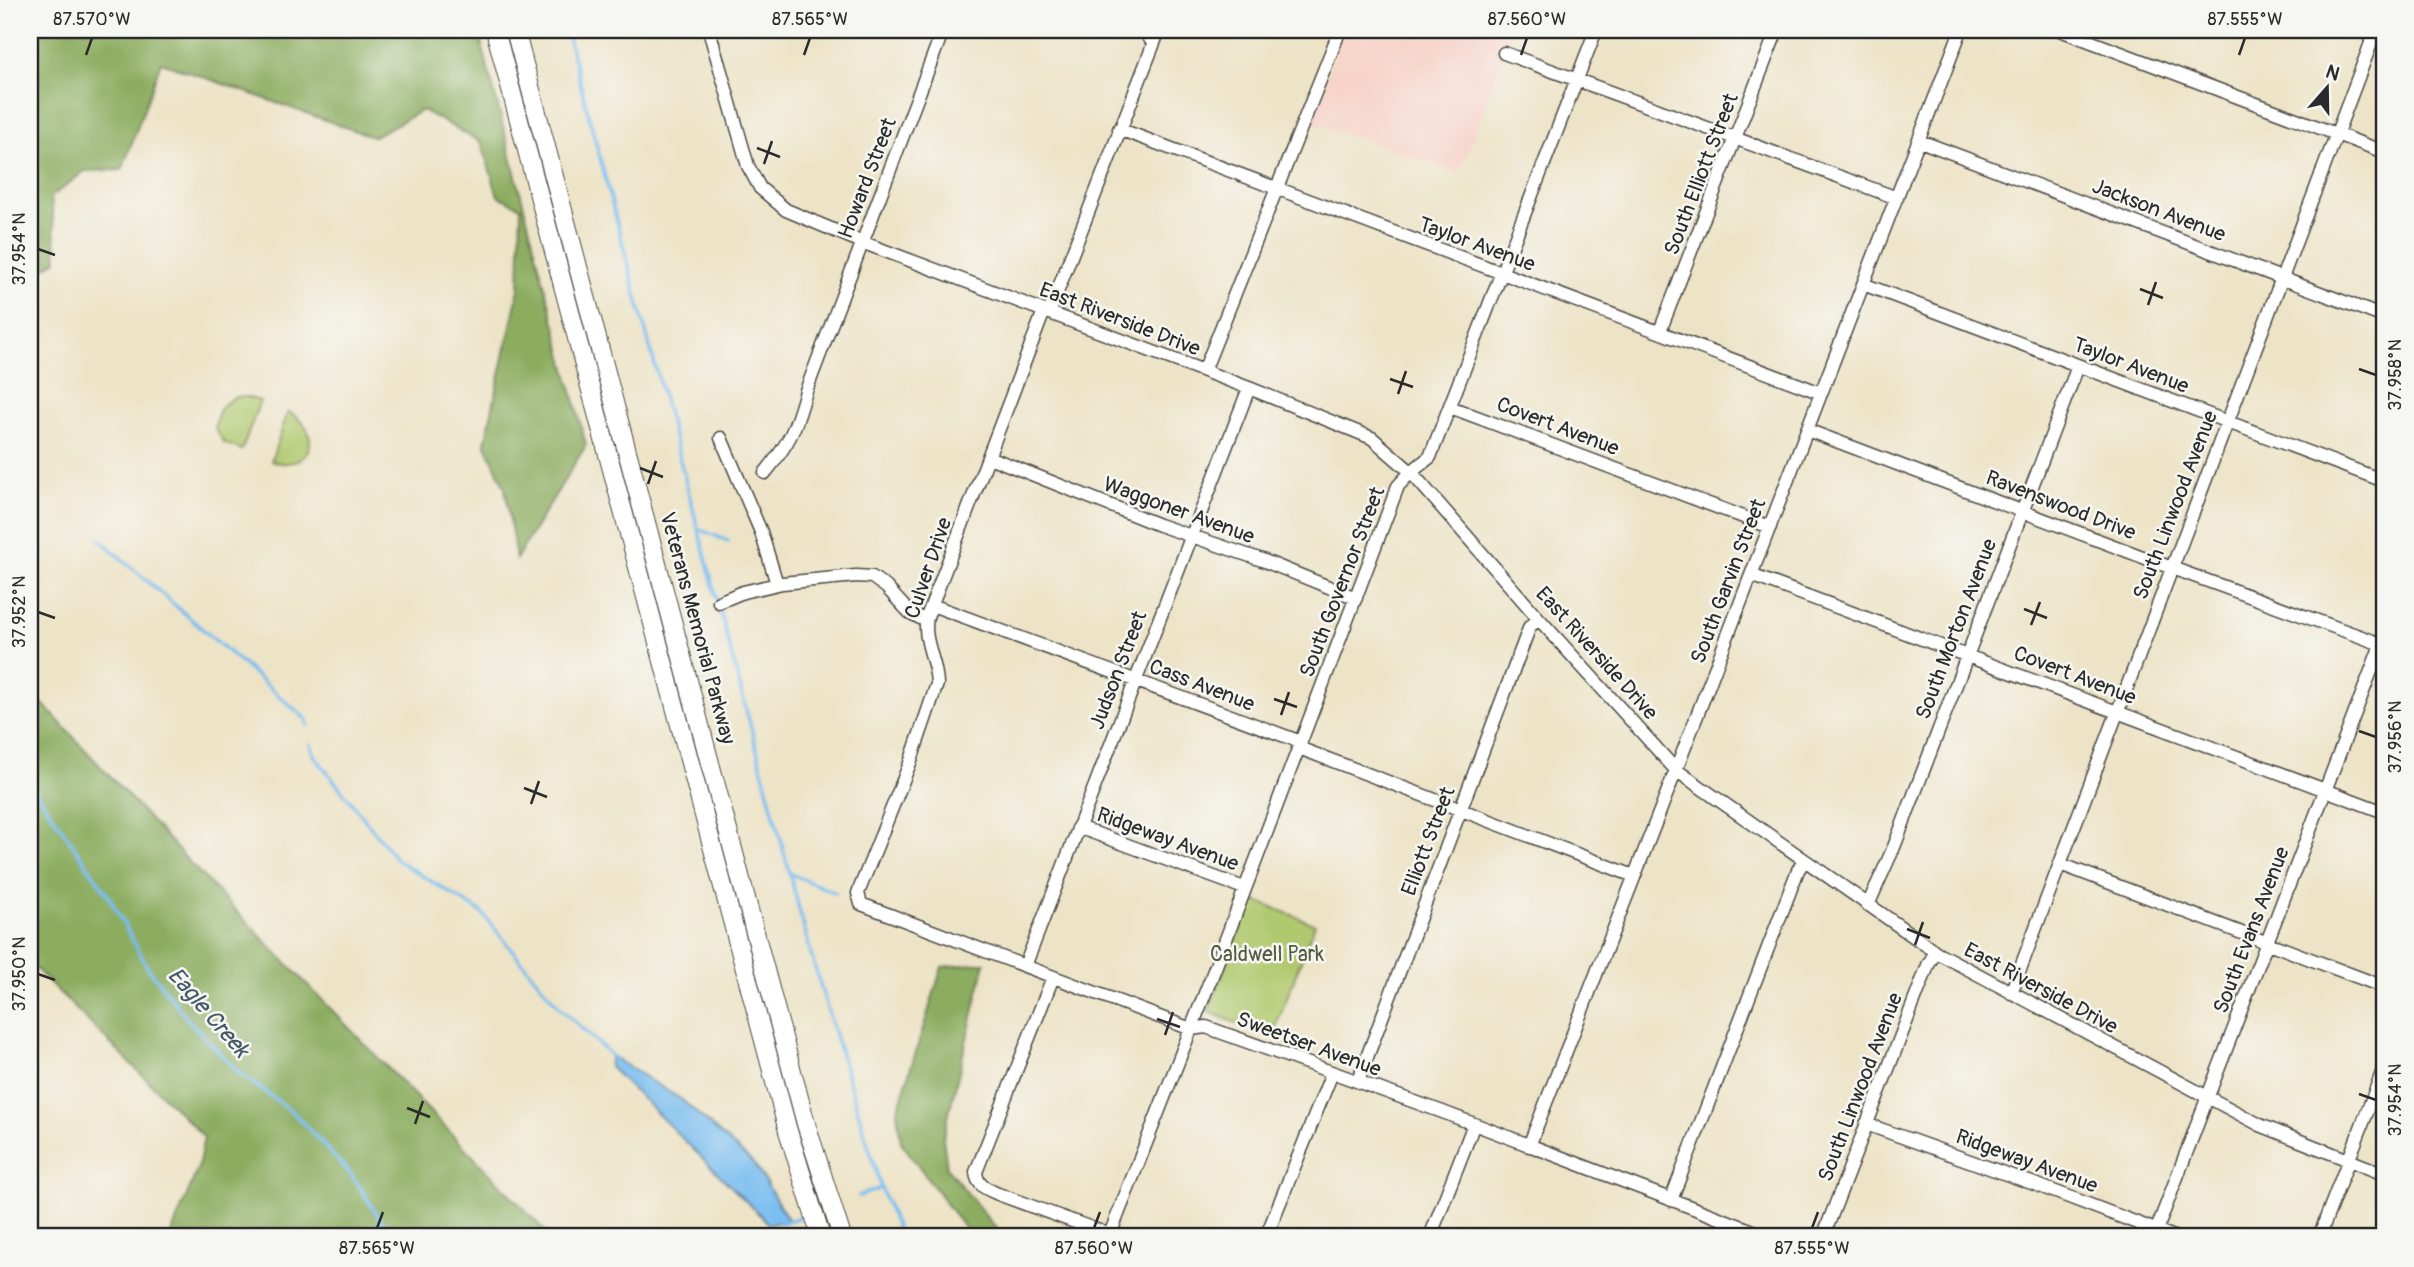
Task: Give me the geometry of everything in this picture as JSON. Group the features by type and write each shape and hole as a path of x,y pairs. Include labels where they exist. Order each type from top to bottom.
{"highway":[{"name":"Veterans Memorial Parkway","path":"495,30 788,1131 821,1237"},
{"name":"Veterans Memorial Parkway","path":"515,30 802,1111 831,1211 842,1237"}],"street":[{"name":"East Riverside Drive","path":"709,30 748,166 760,188 786,210 864,243 1249,388 1372,438 1411,472 1676,770 1936,952 2262,1126 2384,1174"},
{"path":"926,30 942,33"},
{"path":"1144,30 1153,43"},
{"name":"Culver Drive","path":"865,879 935,692 937,675 925,633 926,621 1159,30"},
{"path":"1204,372 1340,30"},
{"name":"South Governor Street","path":"1111,1236 1398,486 1430,457 1596,30"},
{"name":"South Elliott Street","path":"1660,331 1777,30"},
{"name":"South Garvin Street","path":"1529,1146 1961,30"},
{"path":"2060,30 2384,152"},
{"name":"South Linwood Avenue","path":"2011,993 2376,30"},
{"name":"Howard Street","path":"765,473 787,445 796,427 806,391 942,33"},
{"path":"1504,53 1897,198"},
{"name":"Taylor Avenue","path":"1119,130 1821,393"},
{"name":"Jackson Avenue","path":"1920,141 2384,317"},
{"name":"Taylor Avenue","path":"1863,284 2384,481"},
{"name":"South Morton Avenue","path":"1868,905 1894,847 2078,366"},
{"name":"Judson Street","path":"1026,966 1249,388"},
{"name":"Covert Avenue","path":"1450,407 1770,527"},
{"name":"Ravenswood Drive","path":"1808,430 2382,647"},
{"path":"720,438 761,532 777,584"},
{"name":"Waggoner Avenue","path":"989,457 1133,515 1356,597"},
{"name":"Covert Avenue","path":"1751,575 2384,812"},
{"path":"719,602 743,592 777,584 856,576 872,578 886,587 909,612 926,621"},
{"name":"Cass Avenue","path":"932,605 1135,680 1460,810 1634,876"},
{"name":"Elliott Street","path":"1358,1081 1530,626 1539,619"},
{"name":"South Evans Avenue","path":"2155,1234 2382,647"},
{"name":"Ridgeway Avenue","path":"1078,827 1244,888"},
{"path":"1671,1200 1798,870 1804,861"},
{"path":"2060,864 2384,987"},
{"name":"Sweetser Avenue","path":"865,879 858,899 868,908 1191,1028 1206,1027 1358,1081 1769,1237"},
{"name":"South Linwood Avenue","path":"1823,1237 1929,963 1936,952"},
{"path":"1054,977 976,1172 978,1182 984,1188 1111,1236"},
{"path":"2319,1237 2384,1068"},
{"path":"1266,1237 1332,1073"},
{"path":"1430,1237 1474,1124"},
{"name":"Ridgeway Avenue","path":"1866,1124 2155,1234 2174,1237"}],"shaded area":[{"path":"1344,30 1513,30 1460,173 1312,122"}],"green space":[{"path":"30,30 478,30 586,445 516,559 505,488 485,443 519,289 521,207 498,196 481,142 422,110 373,137 161,62 122,170 85,171 51,197 57,260 30,278"},
{"path":"235,397 260,401 242,450 224,443 215,428 220,409"},
{"path":"288,412 307,429 309,448 304,456 296,461 271,461"},
{"path":"30,690 189,862 551,1237 170,1237 198,1168 204,1137 30,963"},
{"name":"Caldwell Park","path":"1251,899 1315,924 1272,1037 1208,1012"},
{"path":"985,963 943,1138 947,1168 1003,1237 971,1237 901,1142 897,1113 942,967"}],"water":[{"path":"611,1056 682,1100 755,1165 789,1221 769,1224 609,1066"}],"waterway":[{"path":"566,30 812,958 881,1188 900,1237"},
{"path":"701,530 728,541"},
{"path":"100,540 307,720 308,726"},
{"path":"311,744 313,754 397,860 481,912 560,1008 614,1058"},
{"name":"Eagle Creek","path":"30,783 108,895 148,968 189,1021 239,1073 294,1113 353,1177 392,1237"},
{"path":"791,874 836,893"},
{"path":"859,1196 881,1188"},
{"path":"779,1220 782,1223 803,1216"},
{"path":"379,1218 380,1237"}]}
